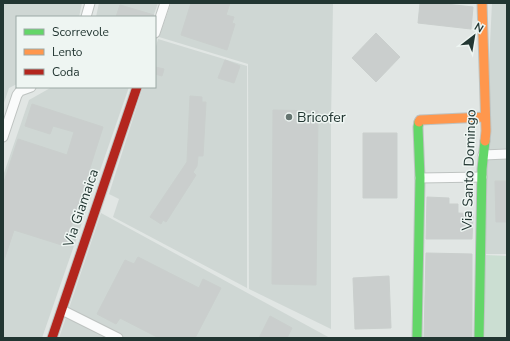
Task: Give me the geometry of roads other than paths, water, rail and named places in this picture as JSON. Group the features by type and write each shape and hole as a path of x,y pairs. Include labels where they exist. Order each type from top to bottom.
{"street":[{"path":"86,16 90,3"},
{"path":"156,30 165,3"},
{"name":"Via Santo Domingo","path":"479,338 482,177 486,131 482,3"},
{"path":"3,137 17,95 29,88"},
{"name":"Via Giamaica","path":"52,338 137,88"},
{"path":"417,338 420,178 418,127 420,120 485,117"},
{"path":"483,155 507,154"},
{"path":"420,178 482,177"},
{"path":"62,310 118,338"}],"place":[{"name":"Bricofer","path":"289,117"}]}
